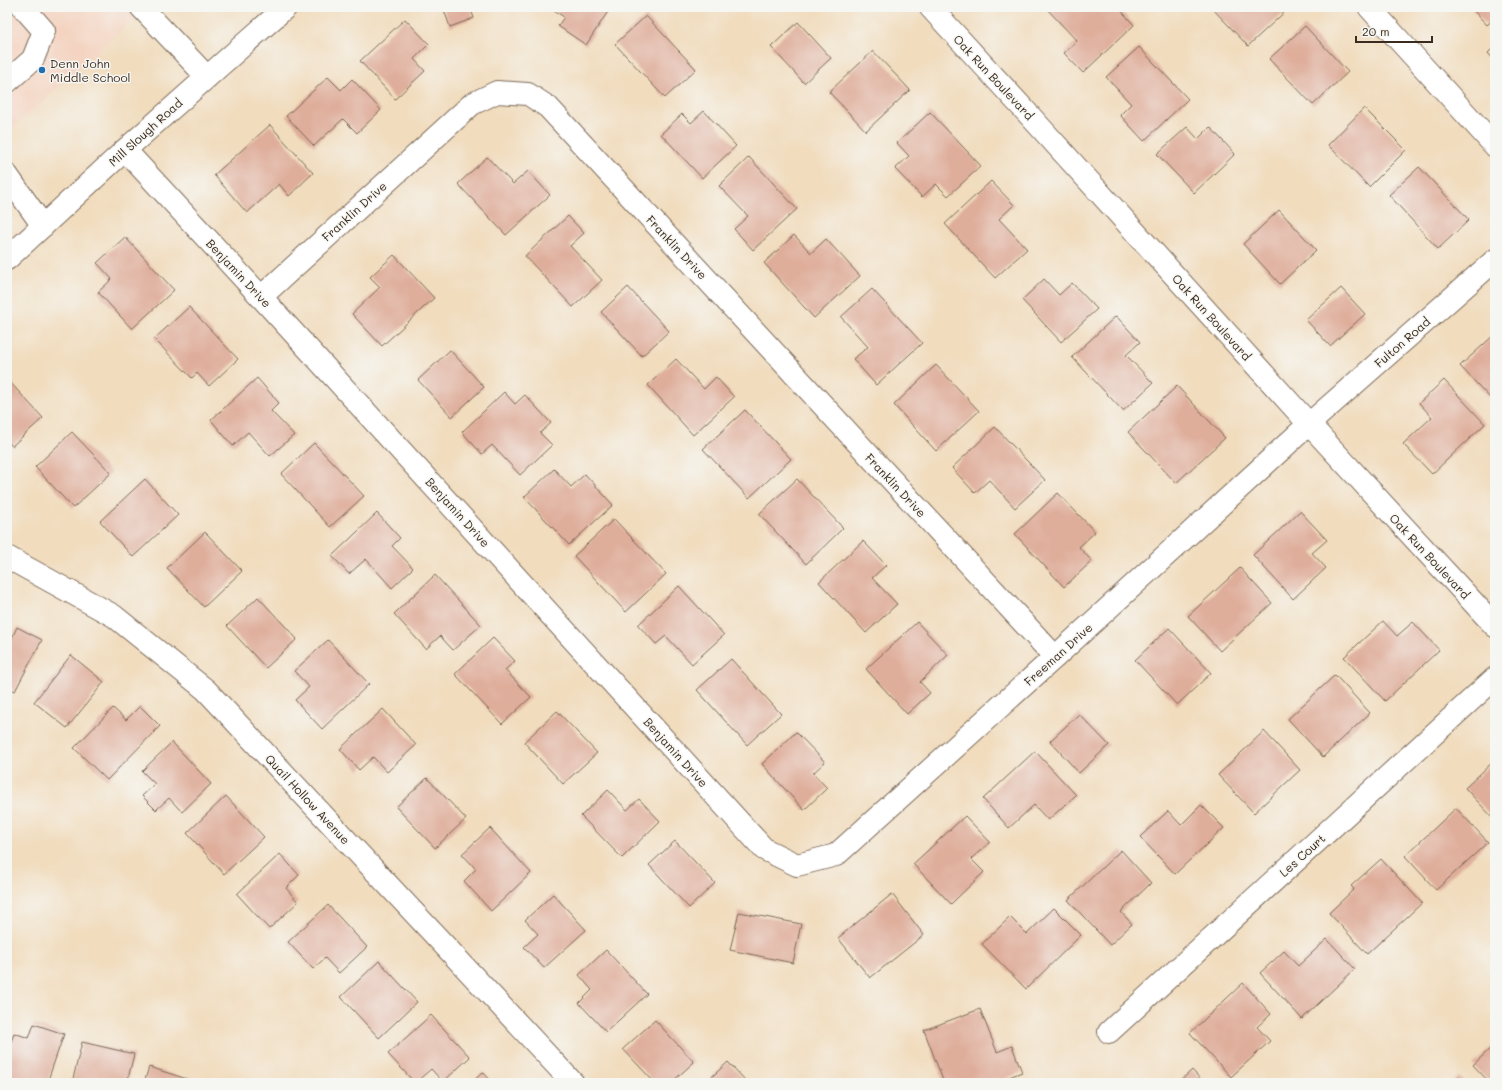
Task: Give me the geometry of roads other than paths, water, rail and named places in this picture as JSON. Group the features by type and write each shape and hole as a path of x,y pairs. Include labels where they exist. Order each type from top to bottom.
{"street":[{"path":"7,82 33,59 44,31 23,7"},
{"path":"141,7 207,77"},
{"name":"Mill Slough Road","path":"7,259 125,150 286,7"},
{"name":"Oak Run Boulevard","path":"930,7 1495,626"},
{"path":"1369,7 1495,146"},
{"name":"Franklin Drive","path":"261,297 472,104 498,92 528,94 548,107 1055,657"},
{"name":"Benjamin Drive","path":"125,150 764,849 797,865"},
{"path":"7,175 43,226"},
{"name":"Fulton Road","path":"1309,424 1495,260"},
{"name":"Freeman Drive","path":"797,865 836,855 1309,424"},
{"name":"Quail Hollow Avenue","path":"7,557 114,616 206,690 573,1083"},
{"name":"Les Court","path":"1109,1032 1495,678"}],"place":[{"name":"Denn John Middle School","path":"42,70"}]}
